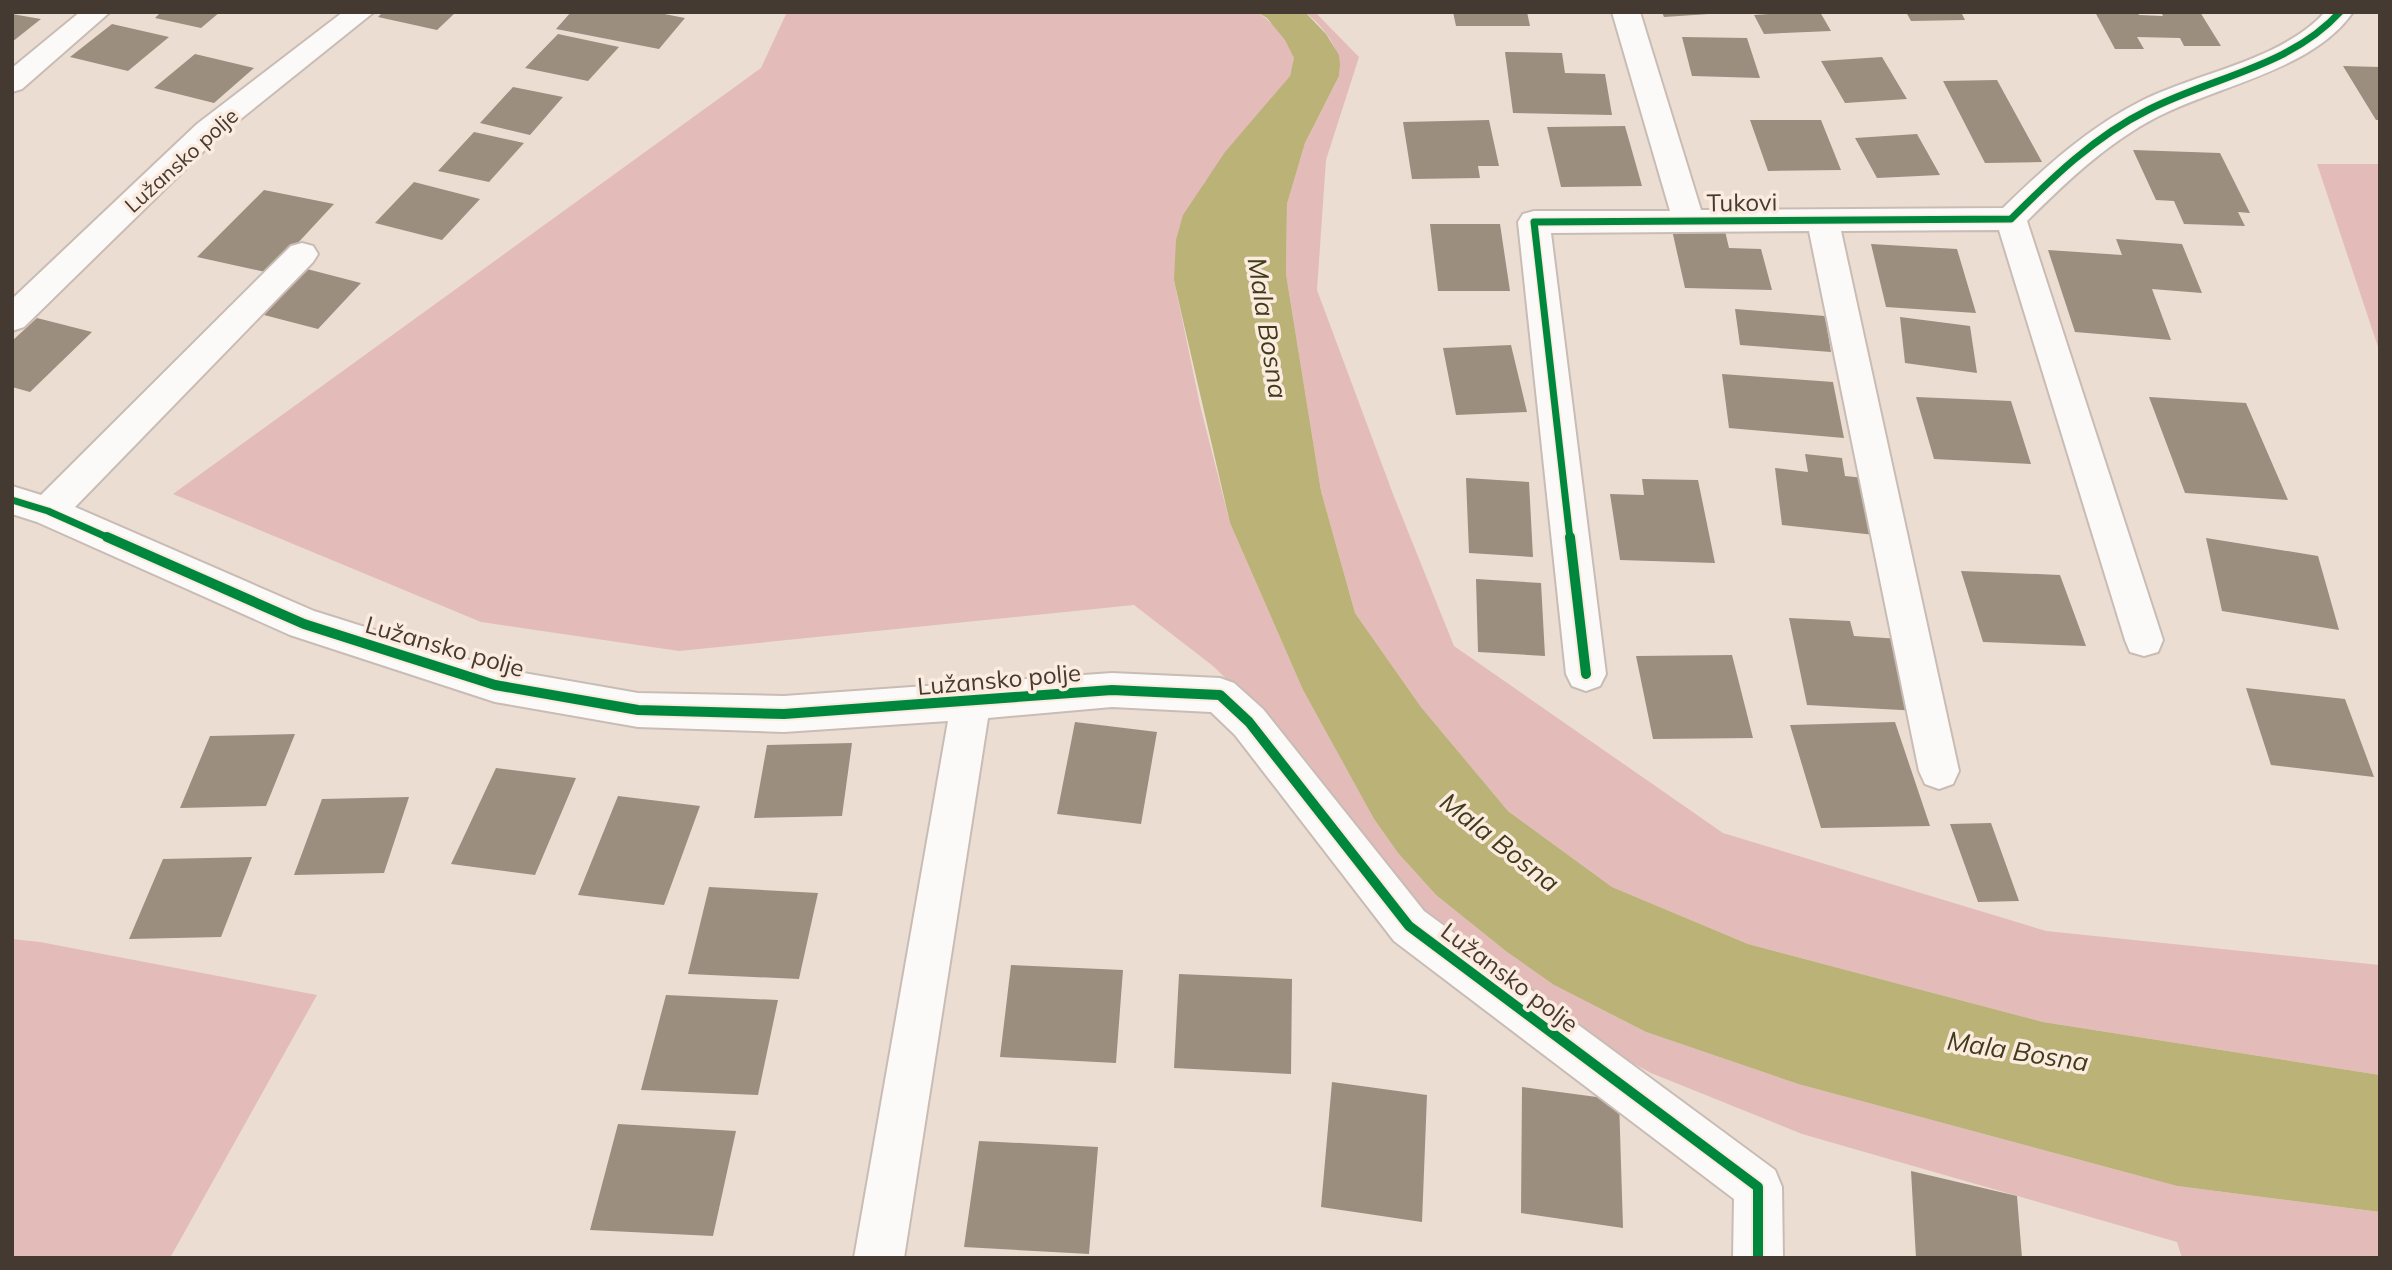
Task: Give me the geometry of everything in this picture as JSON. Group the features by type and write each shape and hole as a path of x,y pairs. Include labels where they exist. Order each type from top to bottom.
{"street":[{"path":"12,83 97,12"},
{"name":"Lužansko polje","path":"12,319 207,131 361,12"},
{"name":"Tukovi","path":"1626,12 1689,222"},
{"path":"2144,640 2011,219 2068,163 2134,117 2226,77 2282,58 2323,33 2340,12"},
{"name":"Tukovi","path":"1586,674 1534,222 2011,219"},
{"path":"1823,221 1939,771"},
{"path":"30,505 302,254"},
{"name":"Lužansko polje","path":"30,505 304,624 495,685 638,710 784,714 1112,690 1220,695 1249,722 1409,926 1758,1187 1758,1258"},
{"path":"878,1258 971,702"}],"shaded area":[{"path":"787,12 1257,12 1285,39 1294,58 1290,76 1204,183 1174,280 1200,405 1230,523 1303,690 1374,819 1398,853 1436,895 1507,952 1554,985 1646,1032 1798,1084 2177,1186 2380,1212 2380,1258 2182,1258 2177,1242 1802,1134 1651,1073 1566,1027 1492,974 1421,908 1358,831 1308,762 1272,723 1213,666 1134,605 679,651 481,622 173,494 761,68"},
{"path":"1305,12 1315,12 1359,57 1326,160 1317,290 1393,494 1454,646 1723,833 2046,931 2380,965 2380,1075 2043,1022 1748,944 1612,887 1508,811 1421,707 1355,613 1321,491 1286,274 1287,204 1305,143 1339,76 1339,66 1331,40"},
{"path":"2317,164 2380,164 2380,353"},
{"path":"12,939 40,942 317,995 170,1258 12,1258"}],"water":[{"name":"Mala Bosna","path":"1257,12 1305,12 1326,34 1339,55 1339,76 1305,143 1287,204 1286,274 1321,491 1355,613 1421,707 1508,811 1612,887 1748,944 2043,1022 2380,1075 2380,1212 2177,1186 1798,1084 1646,1032 1554,985 1507,952 1436,895 1398,853 1374,819 1303,690 1230,523 1174,280 1176,240 1183,215 1225,152 1290,76 1294,58 1285,40 1267,18"}],"building":[{"path":"161,12 220,12 201,28 155,18"},
{"path":"383,12 456,12 437,30 378,17"},
{"path":"571,12 654,12 685,18 659,49 556,29"},
{"path":"1453,12 1527,12 1530,26 1456,26"},
{"path":"1662,12 1709,12 1709,14 1664,17"},
{"path":"1820,12 1831,31 1764,34 1754,15"},
{"path":"1906,12 1961,12 1965,20 1911,21"},
{"path":"2095,12 2137,12 2139,15 2163,16 2161,12 2200,12 2221,46 2184,46 2180,38 2137,37 2144,49 2115,49"},
{"path":"12,14 41,19 12,42"},
{"path":"112,24 169,37 128,71 70,57"},
{"path":"558,34 619,47 588,81 525,68"},
{"path":"1682,37 1747,38 1760,78 1692,76"},
{"path":"1505,52 1562,53 1565,73 1605,74 1612,115 1513,113"},
{"path":"195,54 254,68 214,103 154,88"},
{"path":"1882,57 1907,99 1845,103 1821,61"},
{"path":"2343,66 2380,67 2380,120 2376,120"},
{"path":"1997,80 2042,162 1985,163 1943,81"},
{"path":"513,87 563,97 530,135 480,123"},
{"path":"1489,120 1499,166 1478,166 1480,178 1412,179 1403,122"},
{"path":"1750,120 1821,120 1841,170 1768,171"},
{"path":"1625,126 1642,186 1561,187 1547,127"},
{"path":"474,132 524,143 489,182 438,171"},
{"path":"1917,134 1940,175 1877,178 1855,138"},
{"path":"2133,150 2220,153 2250,213 2238,212 2245,226 2184,224 2174,201 2156,200"},
{"path":"414,182 480,199 442,240 375,223"},
{"path":"264,190 334,204 270,273 197,257"},
{"path":"1430,224 1500,224 1510,291 1438,291"},
{"path":"1672,230 1725,231 1729,248 1761,249 1772,290 1685,288"},
{"path":"2116,239 2182,244 2202,293 2152,289 2171,340 2075,332 2048,250 2122,255"},
{"path":"1871,244 1957,249 1976,313 1886,307"},
{"path":"307,269 361,283 318,329 264,315"},
{"path":"1735,309 1825,316 1831,352 1740,345"},
{"path":"1900,317 1970,326 1977,373 1905,363"},
{"path":"37,318 92,332 30,392 12,387 12,341"},
{"path":"1511,345 1527,412 1456,415 1443,348"},
{"path":"1722,374 1833,382 1844,438 1729,428"},
{"path":"1916,397 2011,401 2031,464 1934,459"},
{"path":"2149,397 2246,403 2288,500 2185,493"},
{"path":"1805,454 1842,458 1845,476 1865,478 1875,535 1782,525 1775,468 1808,472"},
{"path":"1466,478 1529,482 1533,557 1469,553"},
{"path":"1642,479 1698,480 1715,563 1620,560 1610,494 1644,495"},
{"path":"2206,538 2318,556 2339,630 2222,611"},
{"path":"1961,571 2060,575 2086,646 1983,642"},
{"path":"1476,579 1541,583 1545,656 1478,652"},
{"path":"1789,618 1850,621 1854,636 1901,639 1920,711 1807,705"},
{"path":"1732,655 1753,738 1653,739 1636,656"},
{"path":"2246,688 2345,699 2374,777 2271,765"},
{"path":"1075,722 1157,732 1141,824 1057,814"},
{"path":"1895,722 1930,826 1821,828 1790,725"},
{"path":"295,734 266,806 180,808 210,736"},
{"path":"852,743 842,816 754,818 767,745"},
{"path":"496,768 576,778 535,875 451,864"},
{"path":"618,796 700,806 664,905 578,895"},
{"path":"409,797 384,873 294,875 322,799"},
{"path":"1991,823 2019,901 1978,902 1950,824"},
{"path":"252,857 221,937 129,939 163,859"},
{"path":"709,887 818,893 799,979 688,974"},
{"path":"1011,965 1123,970 1116,1063 1000,1057"},
{"path":"1179,974 1292,979 1291,1074 1174,1068"},
{"path":"666,995 778,1000 758,1095 641,1090"},
{"path":"1332,1082 1427,1095 1422,1222 1321,1207"},
{"path":"1522,1087 1619,1100 1623,1228 1521,1213"},
{"path":"618,1124 736,1131 713,1236 590,1230"},
{"path":"979,1141 1098,1147 1089,1254 964,1247"},
{"path":"1911,1171 2017,1196 2022,1258 1916,1258"}],"cycle path":[{"path":"1586,674 1534,222 2011,219 2069,164 2117,128 2179,95 2302,46 2328,26 2340,12"},
{"path":"12,500 48,511 304,624 495,685 638,710 784,714 1112,690 1220,695 1249,722 1409,926 1758,1187 1758,1258"}]}
